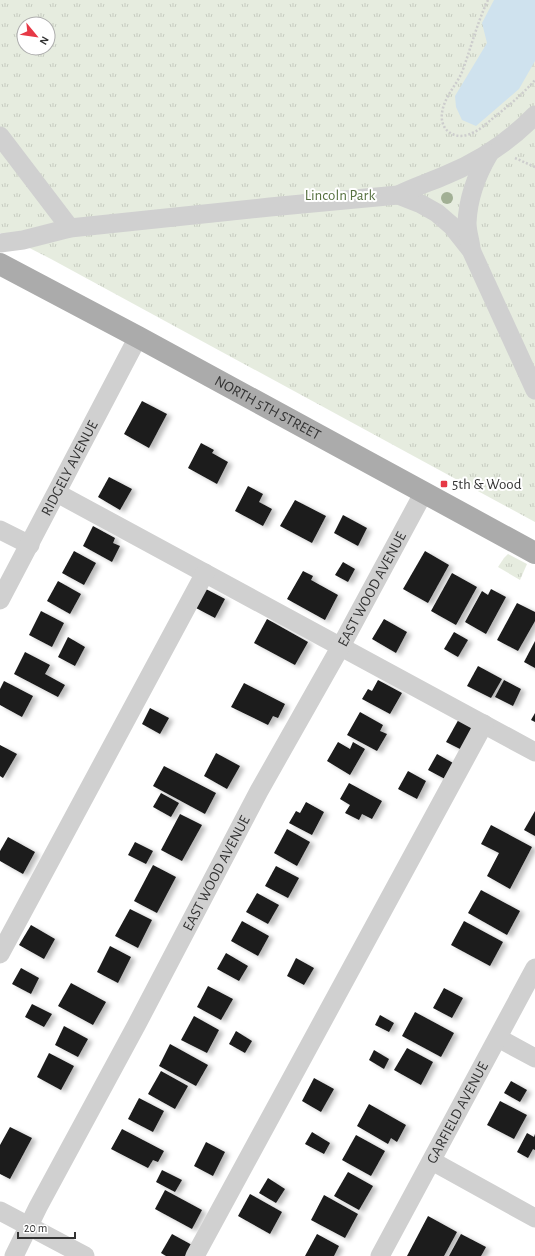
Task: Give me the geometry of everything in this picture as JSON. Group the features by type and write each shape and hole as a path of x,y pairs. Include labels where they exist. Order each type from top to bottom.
{"main road":[{"name":"NORTH 5TH STREET","path":"6,269 138,337 535,553"}],"street":[{"path":"0,243 23,240 70,228 398,195 489,154 535,115"},
{"path":"0,136 70,228"},
{"path":"471,250 467,224 470,198 477,175 489,154"},
{"path":"398,195 421,204 437,213 452,226 471,250 535,390"},
{"name":"RIDGELY AVENUE","path":"0,600 138,337"},
{"name":"EAST WOOD AVENUE","path":"14,1256 28,1226 137,1024 259,791 341,646 424,492"},
{"path":"57,493 535,752"},
{"path":"0,530 30,545"},
{"path":"0,954 205,573"},
{"path":"195,1256 484,724"},
{"name":"GARFIELD AVENUE","path":"380,1256 535,968"},
{"path":"498,1038 535,1058"},
{"path":"432,1161 535,1218"},
{"path":"0,1211 86,1256"}],"path":[{"path":"488,0 479,20 461,74 443,105 441,114 442,122 445,128 456,136 470,134 478,130 510,105 535,80"},
{"path":"513,157 535,167"}],"green space":[{"name":"Lincoln Park","path":"0,0 535,0 535,522 51,259 0,233"},
{"path":"508,554 527,564 520,580 498,567"}],"water":[{"path":"494,0 535,0 535,61 519,89 476,126 462,120 456,107 455,96 487,43 482,23"}],"building":[{"path":"142,401 167,414 149,448 124,434"},
{"path":"201,443 214,450 212,453 228,462 217,484 188,468"},
{"path":"109,477 132,489 120,510 98,497"},
{"path":"248,486 263,494 259,502 272,509 263,526 235,511"},
{"path":"295,500 326,516 312,543 280,526"},
{"path":"343,515 367,528 358,546 334,533"},
{"path":"93,526 115,538 113,543 120,546 112,562 83,546"},
{"path":"74,551 96,563 84,585 62,573"},
{"path":"425,551 449,565 428,603 403,589"},
{"path":"343,562 355,569 348,582 335,575"},
{"path":"303,571 313,576 311,580 338,595 325,620 287,599"},
{"path":"452,573 477,587 456,625 431,611"},
{"path":"58,581 81,594 70,614 47,601"},
{"path":"206,589 225,599 215,618 196,608"},
{"path":"491,589 506,597 486,634 465,622 482,591 488,595"},
{"path":"517,603 535,612 535,621 518,651 497,640"},
{"path":"41,611 64,623 52,647 29,635"},
{"path":"267,619 308,642 295,665 254,643"},
{"path":"384,619 407,632 396,653 372,639"},
{"path":"454,632 468,640 458,657 444,649"},
{"path":"68,637 85,647 75,666 58,657"},
{"path":"535,641 535,668 524,662"},
{"path":"25,652 50,665 45,674 65,685 58,697 14,674"},
{"path":"478,666 502,679 491,698 467,686"},
{"path":"378,680 402,693 390,714 362,699 368,689 372,691"},
{"path":"504,680 521,689 513,706 495,697"},
{"path":"4,681 33,696 22,717 0,705 0,689"},
{"path":"244,683 285,704 278,718 273,716 268,725 231,707"},
{"path":"150,708 169,718 160,734 142,724"},
{"path":"360,712 383,725 380,731 387,734 377,751 347,735"},
{"path":"535,713 535,722 531,720"},
{"path":"460,717 475,725 462,750 446,742"},
{"path":"338,742 350,749 353,742 365,749 350,775 327,761"},
{"path":"0,745 17,754 3,778 0,776"},
{"path":"216,753 240,766 227,789 204,776"},
{"path":"437,754 453,763 445,779 428,770"},
{"path":"164,766 216,793 205,814 153,786"},
{"path":"408,771 426,781 417,799 398,789"},
{"path":"349,783 382,801 372,819 362,814 359,820 345,813 350,805 340,799"},
{"path":"161,793 179,803 171,817 153,807"},
{"path":"306,802 324,812 312,835 289,823 296,811 300,813"},
{"path":"535,811 535,836 524,830"},
{"path":"180,814 202,825 182,861 161,850"},
{"path":"491,825 532,847 510,889 487,876 499,853 481,844"},
{"path":"287,829 310,842 297,866 274,853"},
{"path":"8,837 35,852 23,874 0,861 0,851"},
{"path":"135,842 153,851 146,864 128,855"},
{"path":"153,865 176,877 157,913 134,901"},
{"path":"276,866 299,878 288,898 265,886"},
{"path":"481,890 520,911 507,935 468,913"},
{"path":"257,893 279,905 268,924 246,912"},
{"path":"130,909 152,920 138,948 115,936"},
{"path":"242,921 269,936 258,956 231,941"},
{"path":"464,921 503,942 490,966 451,945"},
{"path":"31,925 55,939 44,959 19,945"},
{"path":"110,946 131,957 118,983 97,972"},
{"path":"226,953 248,966 239,981 217,969"},
{"path":"296,958 314,968 304,985 287,976"},
{"path":"21,968 39,978 31,994 12,984"},
{"path":"71,983 106,1002 93,1025 58,1006"},
{"path":"208,986 233,999 221,1020 197,1007"},
{"path":"444,988 463,998 452,1018 433,1008"},
{"path":"32,1004 52,1014 44,1027 25,1017"},
{"path":"415,1012 454,1033 441,1057 402,1036"},
{"path":"380,1015 394,1023 389,1032 375,1025"},
{"path":"194,1016 219,1030 207,1053 181,1040"},
{"path":"64,1026 88,1039 78,1057 55,1045"},
{"path":"236,1031 252,1041 245,1053 229,1044"},
{"path":"170,1044 208,1065 196,1086 159,1066"},
{"path":"407,1048 433,1062 421,1085 394,1070"},
{"path":"374,1050 389,1059 384,1069 369,1060"},
{"path":"49,1053 74,1066 61,1090 37,1077"},
{"path":"161,1071 188,1086 175,1109 148,1094"},
{"path":"314,1078 334,1089 321,1112 302,1101"},
{"path":"511,1081 527,1090 520,1102 504,1093"},
{"path":"139,1098 164,1111 153,1132 128,1119"},
{"path":"500,1101 527,1115 514,1139 487,1125"},
{"path":"369,1104 406,1125 397,1142 391,1138 388,1144 357,1126"},
{"path":"10,1127 32,1138 10,1179 0,1174 0,1145"},
{"path":"122,1129 164,1151 158,1162 153,1160 148,1168 111,1149"},
{"path":"312,1132 330,1143 324,1154 305,1144"},
{"path":"527,1133 534,1137 535,1134 535,1150 533,1149 528,1158 517,1152"},
{"path":"356,1135 385,1151 371,1176 342,1160"},
{"path":"206,1142 225,1152 213,1176 194,1166"},
{"path":"162,1170 182,1180 175,1192 156,1182"},
{"path":"348,1172 373,1186 359,1210 334,1196"},
{"path":"268,1178 285,1189 276,1203 259,1193"},
{"path":"165,1190 202,1210 192,1229 155,1209"},
{"path":"250,1194 282,1212 270,1234 238,1216"},
{"path":"324,1195 358,1214 345,1238 311,1220"},
{"path":"428,1216 457,1232 444,1256 407,1256"},
{"path":"172,1234 192,1245 185,1256 166,1256 161,1253"},
{"path":"317,1234 339,1246 334,1256 305,1256"},
{"path":"461,1234 486,1247 481,1256 449,1256"}],"place":[{"name":"5th & Wood","path":"444,484"}]}
